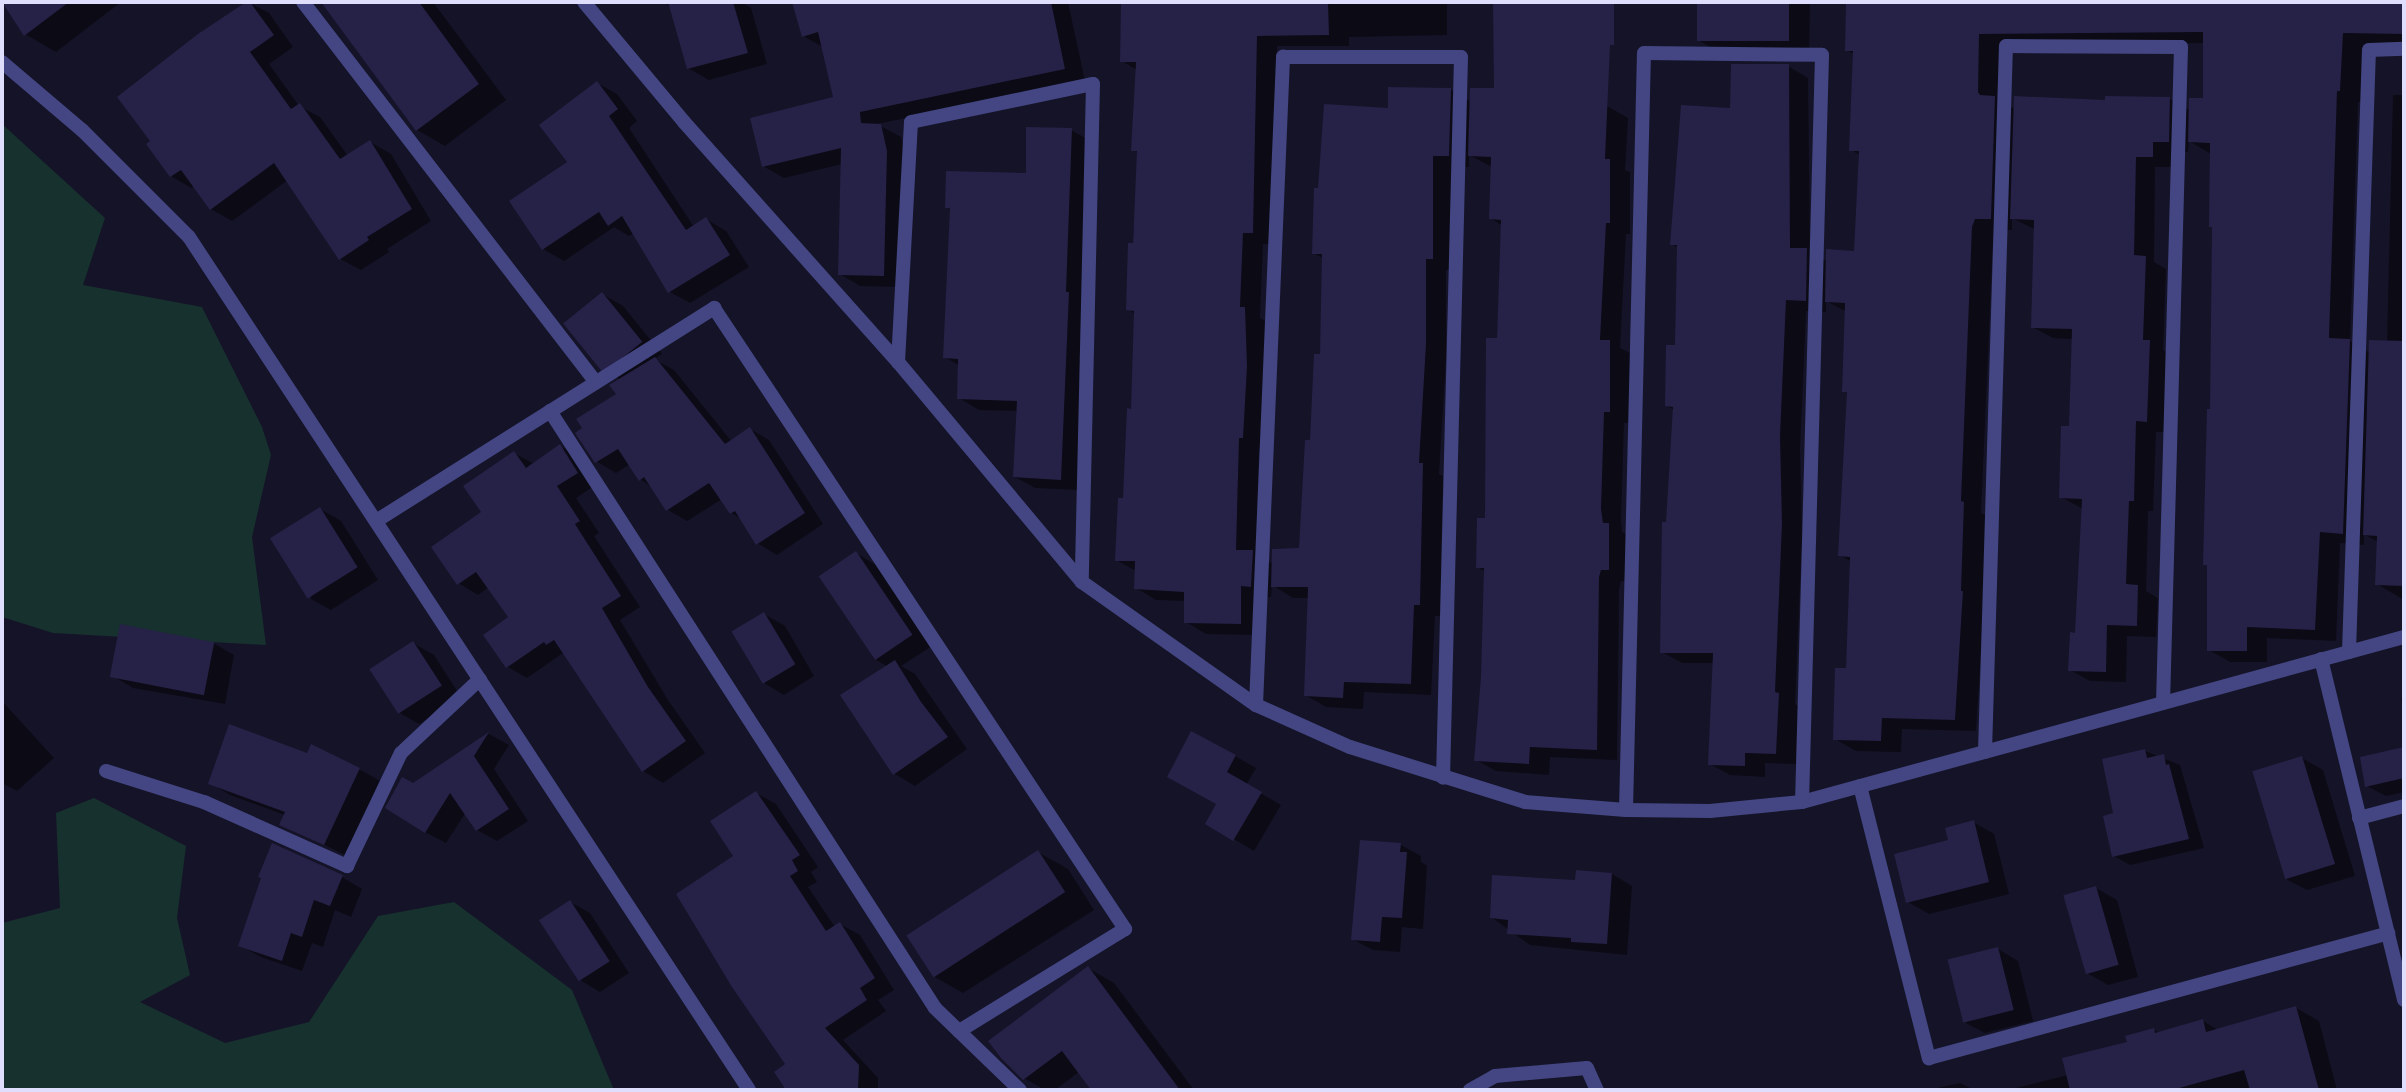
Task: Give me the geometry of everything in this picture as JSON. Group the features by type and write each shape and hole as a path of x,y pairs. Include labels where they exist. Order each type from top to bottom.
{"street":[{"path":"303,2 596,382"},
{"path":"584,2 684,122 898,362 1082,582 1256,705 1350,747 1525,802 1626,810 1710,811 1802,802 2404,637"},
{"path":"1985,752 2006,46 2181,47 2163,703"},
{"path":"2349,652 2369,50 2404,49"},
{"path":"1626,810 1644,53 1822,55 1802,802"},
{"path":"1256,705 1283,57 1461,57 1443,778"},
{"path":"2,62 82,130 189,237 749,1090"},
{"path":"898,362 911,122 1093,84 1082,582"},
{"path":"376,521 714,308 1125,929 959,1031"},
{"path":"550,411 935,1008 1020,1090"},
{"path":"2321,659 2404,1000"},
{"path":"106,771 204,802 347,866 401,753 480,679"},
{"path":"1860,786 1929,1058 2388,933"},
{"path":"2359,818 2404,806"},
{"path":"1470,1090 1495,1076 1587,1068 1597,1090"}],"green space":[{"path":"2,124 105,218 83,285 202,307 262,427 271,455 252,537 266,645 53,633 2,617"},
{"path":"94,798 186,846 177,918 190,975 140,1002 225,1043 309,1022 378,916 454,902 572,990 614,1090 2,1090 2,923 60,908 56,813"}],"building":[{"path":"2,2 69,2 24,36"},
{"path":"250,2 274,35 250,52 291,109 300,103 340,159 370,140 412,209 367,237 369,240 339,260 274,163 210,210 181,170 170,177 146,144 150,141 117,97 198,34"},
{"path":"321,2 419,2 479,84 416,131"},
{"path":"668,2 733,2 748,53 687,69"},
{"path":"792,2 1051,2 1065,69 860,112 861,123 881,124 887,151 884,276 838,275 841,148 762,167 750,118 833,97 818,32 802,37"},
{"path":"1328,2 1329,35 1257,36 1253,233 1243,233 1240,307 1245,307 1247,366 1243,438 1239,438 1236,550 1253,550 1251,587 1241,586 1241,624 1184,623 1184,592 1134,589 1135,561 1115,561 1118,498 1123,498 1127,408 1131,409 1134,311 1126,310 1128,243 1133,243 1137,151 1131,151 1136,62 1120,62 1121,3"},
{"path":"1493,2 1614,2 1614,45 1610,45 1605,159 1610,159 1610,223 1606,223 1600,340 1610,340 1610,412 1604,412 1601,509 1603,523 1609,523 1609,570 1601,570 1599,577 1597,750 1530,747 1529,764 1474,761 1481,677 1484,568 1476,568 1477,518 1485,518 1486,338 1497,338 1501,220 1489,219 1491,157 1468,156 1470,88 1494,88"},
{"path":"1697,2 1789,2 1789,41 1697,41"},
{"path":"1846,2 2404,2 2404,34 2343,33 2340,91 2337,91 2329,338 2350,339 2343,534 2320,532 2315,630 2247,627 2247,651 2207,651 2207,565 2203,565 2207,409 2210,409 2210,143 2188,142 2189,98 2203,98 2203,32 1979,34 1978,92 1980,95 1995,96 1991,219 1975,219 1972,227 1961,501 1964,502 1963,591 1955,720 1882,718 1881,741 1833,740 1835,668 1846,668 1850,557 1838,556 1847,392 1842,392 1845,303 1825,302 1826,249 1854,251 1859,151 1849,151 1853,51 1845,51"},
{"path":"1731,64 1789,64 1790,248 1807,248 1806,301 1786,300 1780,436 1782,523 1775,692 1779,693 1776,754 1745,753 1745,766 1708,765 1713,653 1660,653 1662,522 1666,522 1673,407 1665,406 1666,345 1675,345 1677,245 1670,245 1681,105 1730,108"},
{"path":"597,81 618,109 609,116 686,230 706,217 730,255 668,293 622,216 608,226 599,212 542,250 509,201 567,162 539,125"},
{"path":"1388,87 1451,88 1449,156 1433,156 1433,259 1426,259 1426,344 1419,463 1423,463 1420,605 1414,605 1411,684 1344,682 1343,698 1304,696 1308,587 1271,587 1272,549 1299,548 1305,440 1310,440 1314,354 1320,354 1322,254 1312,254 1314,188 1318,188 1324,104 1388,108"},
{"path":"2014,96 2105,100 2105,96 2170,97 2169,142 2153,142 2153,157 2136,157 2134,255 2146,256 2143,340 2150,340 2147,422 2136,421 2134,501 2129,501 2126,584 2138,585 2137,626 2107,625 2106,672 2068,671 2070,632 2075,633 2082,499 2059,498 2061,426 2069,426 2072,329 2031,328 2034,220 2010,219"},
{"path":"1026,127 1072,128 1066,292 1069,292 1061,480 1013,477 1017,401 957,399 958,359 943,358 950,208 945,208 946,171 1026,173"},
{"path":"602,292 642,342 603,373 563,323"},
{"path":"2369,340 2404,341 2404,586 2375,585 2377,536 2363,535"},
{"path":"655,357 725,444 750,427 805,513 756,545 735,511 730,514 709,483 666,511 644,477 639,481 618,449 595,463 575,433 582,428 576,419 616,394 609,385"},
{"path":"560,444 578,473 557,486 580,521 575,524 621,596 602,608 648,687 686,741 642,772 554,640 546,645 544,642 506,668 483,635 508,617 476,572 457,585 431,547 481,512 463,486 514,451 526,468"},
{"path":"320,507 358,567 308,598 270,538"},
{"path":"856,551 912,635 875,660 819,576"},
{"path":"764,612 795,664 763,684 731,632"},
{"path":"120,624 214,642 204,695 110,677"},
{"path":"413,641 442,685 398,714 369,669"},
{"path":"895,660 921,702 948,737 893,775 840,695"},
{"path":"229,724 307,753 311,744 360,768 324,845 279,825 285,812 208,784"},
{"path":"1191,731 1236,755 1227,772 1262,792 1233,841 1205,824 1216,804 1167,777"},
{"path":"489,732 474,756 509,809 476,831 450,793 425,833 385,808 402,777 413,783"},
{"path":"2404,747 2404,778 2365,787 2360,757"},
{"path":"2145,749 2147,758 2164,754 2166,765 2169,764 2189,839 2112,857 2103,816 2113,813 2102,759"},
{"path":"2302,756 2335,864 2285,879 2252,771"},
{"path":"756,791 800,855 792,860 798,871 790,876 826,931 840,922 875,978 860,988 867,1000 825,1028 859,1065 858,1090 786,1090 774,1072 785,1064 732,987 676,894 733,856 710,821"},
{"path":"1974,820 1989,882 1906,903 1894,854 1948,840 1945,828"},
{"path":"1360,840 1401,843 1400,852 1407,852 1402,918 1382,917 1380,942 1351,940"},
{"path":"272,843 343,875 330,906 314,900 302,937 291,933 282,961 238,946 261,878 258,877"},
{"path":"1038,850 1065,892 934,977 906,936"},
{"path":"1576,870 1612,873 1607,944 1571,942 1571,938 1507,934 1508,920 1490,918 1492,875 1575,880"},
{"path":"2096,886 2119,965 2086,974 2063,895"},
{"path":"570,900 610,961 579,981 539,920"},
{"path":"1998,947 2014,1010 1963,1023 1948,960"},
{"path":"1088,966 1180,1090 1091,1090 1062,1051 1023,1080 988,1041"},
{"path":"2296,1006 2319,1090 2250,1090 2244,1070 2172,1090 2070,1090 2062,1058 2127,1042 2125,1036 2154,1028 2155,1033 2203,1019 2206,1032"}]}
